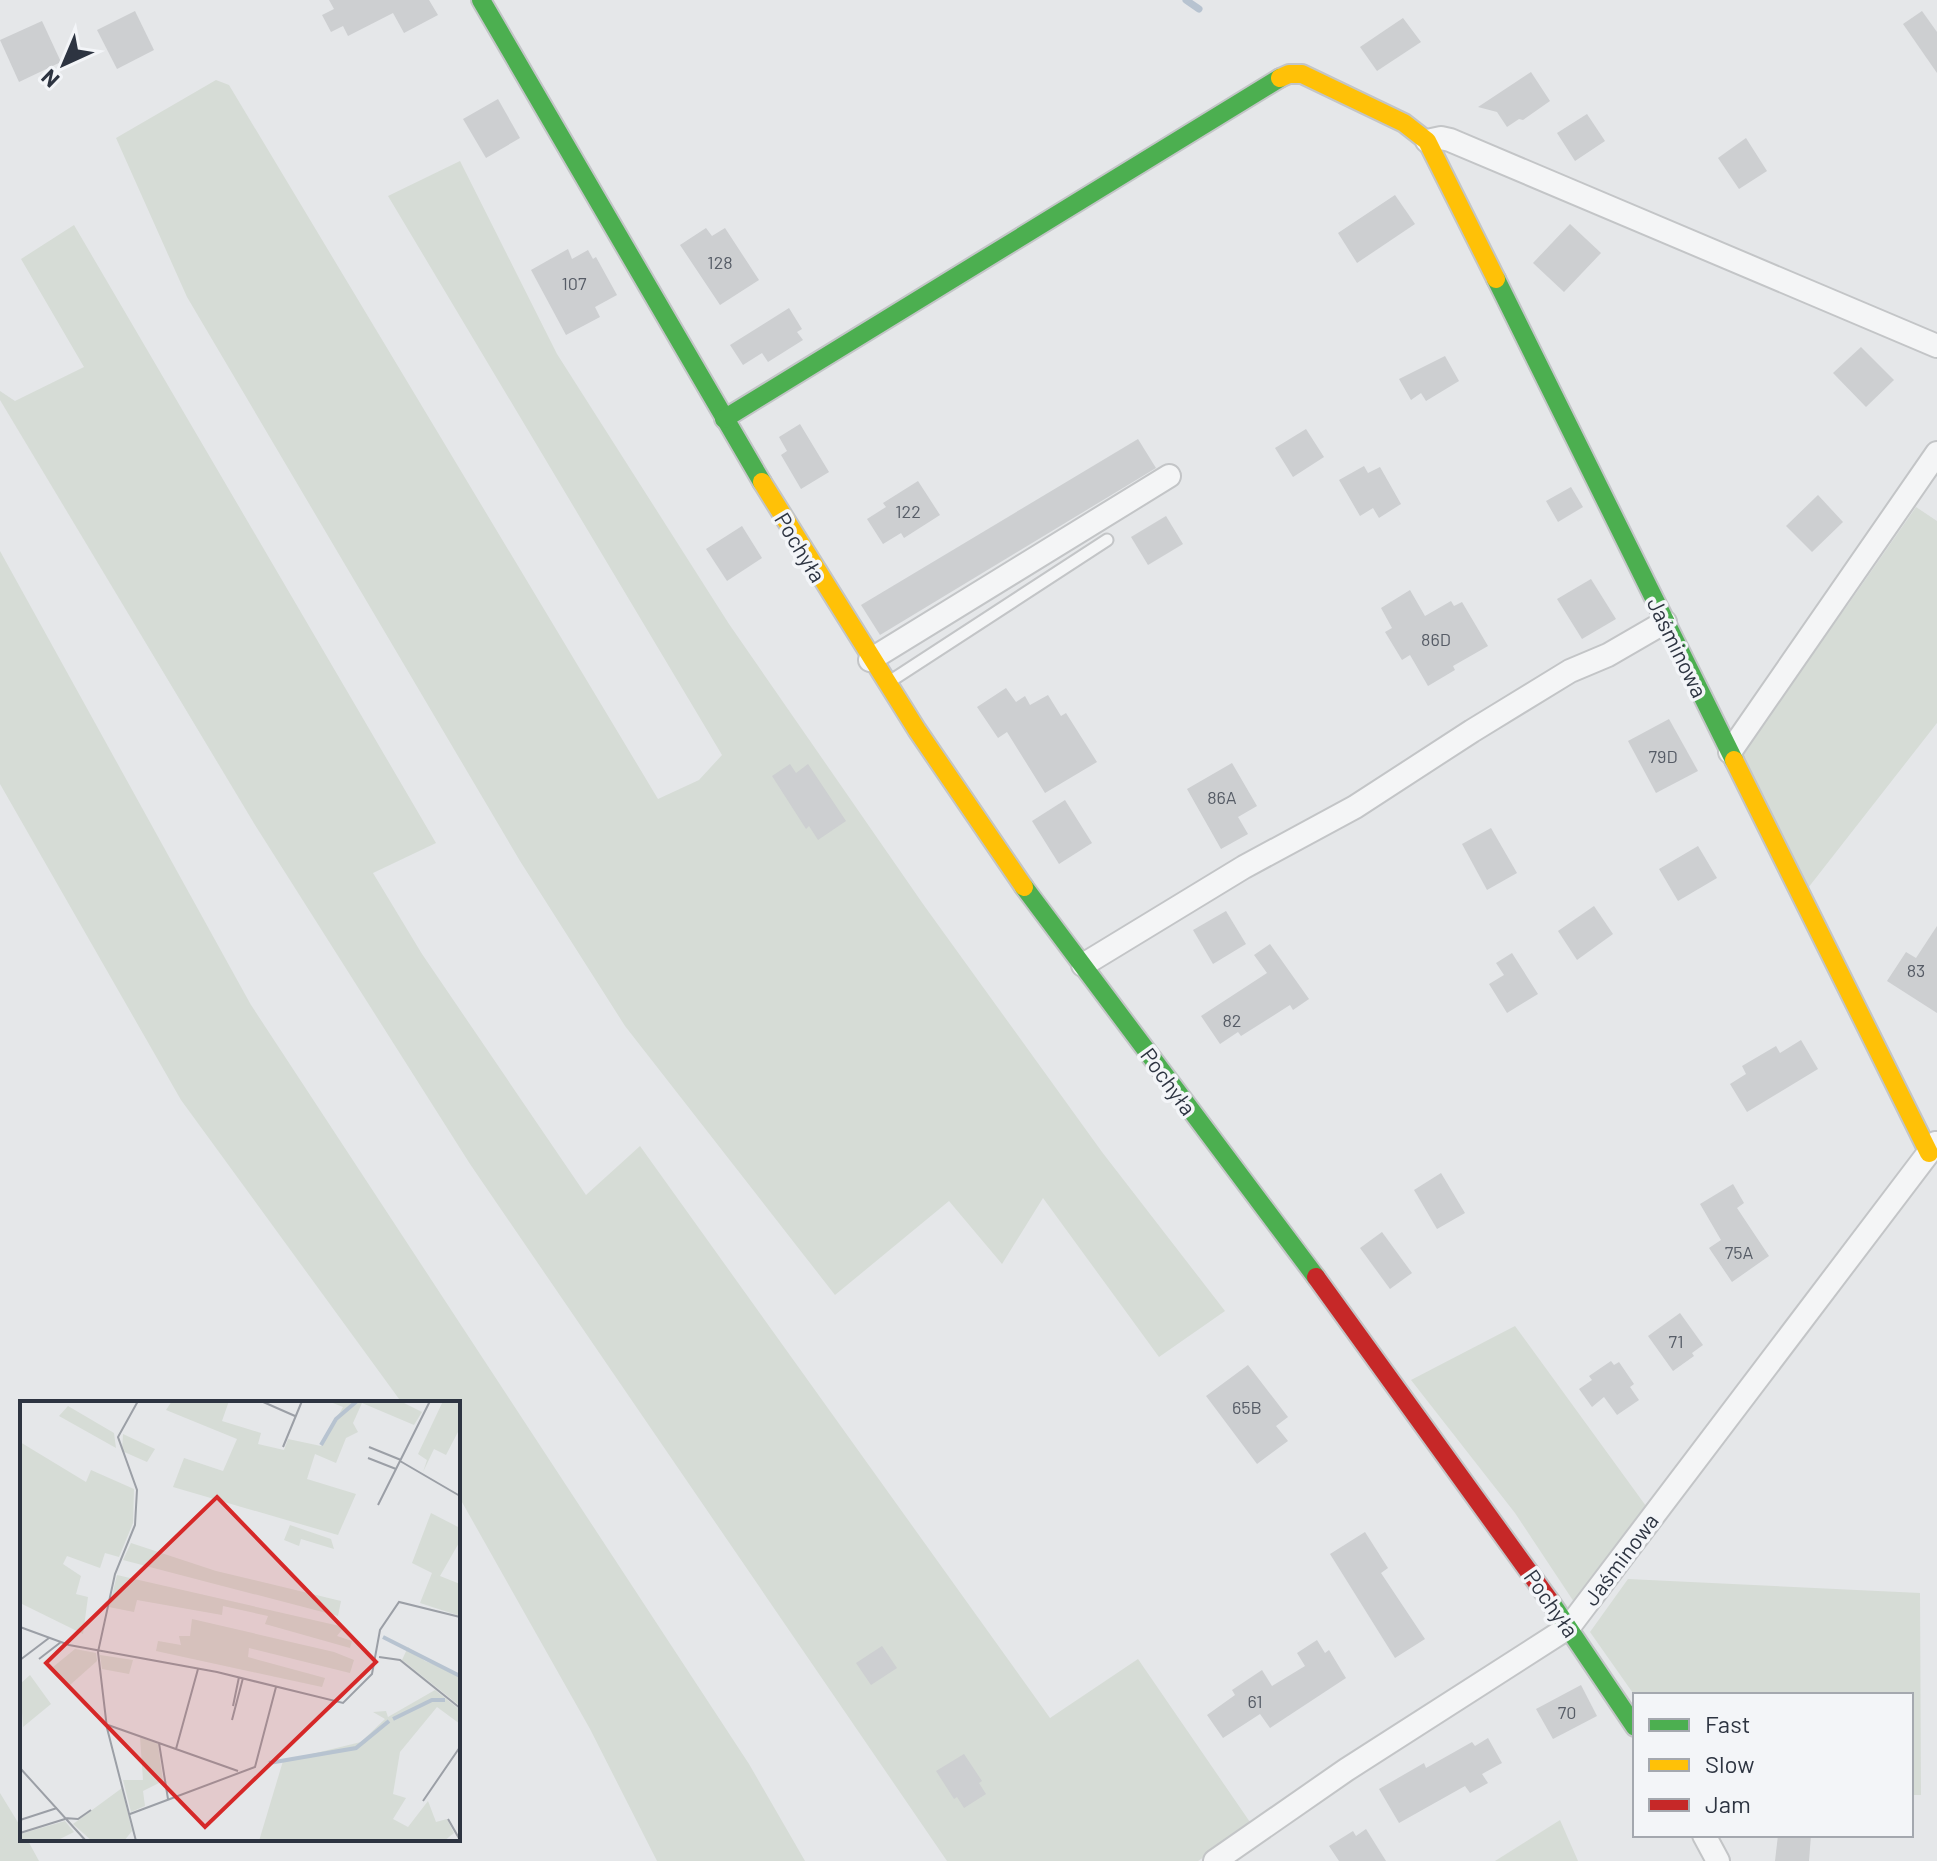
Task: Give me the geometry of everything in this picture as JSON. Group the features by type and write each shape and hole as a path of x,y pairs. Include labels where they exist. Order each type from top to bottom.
{"street":[{"name":"Pochyła","path":"481,0 724,419 885,685 988,837 1341,1312 1569,1627 1633,1724"},
{"name":"Jaśminowa","path":"724,419 1275,80 1289,74 1302,74 1404,123 1427,141 1730,752 1933,1148 1569,1627 1346,1770 1215,1861"},
{"name":"Jaśminowa","path":"1427,141 1450,140 1937,346"},
{"path":"1730,752 1937,453"},
{"path":"870,660 1169,476"},
{"path":"1083,965 1244,867 1355,807 1570,671 1608,655 1665,622"},
{"path":"1705,1837 1718,1861"}],"lane":[{"path":"885,685 1107,540"}],"shaded area":[{"path":"216,80 229,85 658,799 699,780 722,755 388,196 460,161 557,354 729,624 923,904 1102,1152 1225,1311 1159,1357 1043,1198 1002,1264 949,1201 835,1295 625,1026 520,861 187,297 116,138"},
{"path":"74,225 436,843 373,873 422,954 586,1195 640,1146 1050,1718 1138,1659 1252,1825 1198,1861 947,1861 470,1164 255,825 0,400 0,391 15,401 84,367 21,259"},
{"path":"1916,507 1937,521 1937,723 1808,888 1736,752 1847,606"},
{"path":"0,551 251,1005 749,1764 805,1861 657,1861 590,1729 460,1499 460,1401 401,1401 181,1100 0,784"},
{"path":"1515,1326 1646,1506 1576,1605 1515,1513 1411,1380"},
{"path":"1628,1579 1920,1593 1921,1795 1913,1795 1913,1693 1633,1693 1590,1632"},
{"path":"0,1793 20,1826 20,1841 28,1841 39,1861 0,1861"},
{"path":"1560,1820 1578,1861 1495,1861"}],"building":[{"path":"329,0 429,0 438,15 404,33 393,13 348,36 343,26 331,32 322,15 334,9"},
{"path":"135,11 154,50 117,69 97,30"},
{"path":"1922,11 1937,32 1937,73 1903,24"},
{"path":"1403,18 1421,42 1377,71 1360,47"},
{"path":"42,21 61,62 19,82 0,40"},
{"path":"1531,72 1550,101 1523,120 1519,119 1507,127 1497,112 1478,107"},
{"path":"498,99 520,138 486,158 463,119"},
{"path":"1587,114 1605,141 1575,161 1557,133"},
{"path":"1746,138 1767,171 1739,189 1718,158"},
{"path":"1395,195 1415,224 1357,263 1338,233"},
{"path":"1570,224 1601,253 1564,292 1533,263"},
{"path":"706,228 712,236 725,228 759,280 720,305 680,245"},
{"path":"568,249 572,259 588,250 593,259 596,257 617,295 595,307 600,317 566,335 531,270"},
{"path":"789,308 802,329 797,332 803,340 768,362 762,353 743,365 730,345"},
{"path":"1861,347 1894,380 1866,407 1833,373"},
{"path":"1445,356 1459,381 1426,401 1421,393 1411,400 1399,379"},
{"path":"800,424 829,472 801,489 781,455 787,451 779,437"},
{"path":"1306,429 1324,457 1293,477 1275,448"},
{"path":"1138,439 1156,468 880,635 861,605"},
{"path":"1364,466 1368,473 1380,467 1401,504 1379,518 1373,508 1360,516 1339,480"},
{"path":"918,481 940,515 904,538 901,533 883,544 867,519 886,507 883,503"},
{"path":"1571,487 1583,507 1558,522 1546,501"},
{"path":"1818,495 1843,522 1812,552 1786,526"},
{"path":"1166,516 1183,544 1148,565 1131,537"},
{"path":"742,526 762,558 727,581 706,549"},
{"path":"1591,579 1616,619 1582,639 1557,599"},
{"path":"1410,590 1425,616 1451,601 1454,606 1462,602 1488,646 1453,666 1455,670 1428,686 1410,655 1402,660 1385,632 1392,628 1381,608"},
{"path":"1006,688 1016,702 1025,696 1030,705 1048,695 1061,716 1066,713 1097,762 1045,793 1007,732 998,738 977,707"},
{"path":"1669,719 1698,771 1656,793 1628,741"},
{"path":"1232,763 1257,806 1238,817 1248,834 1221,849 1187,789"},
{"path":"790,764 796,773 808,764 846,821 818,840 809,826 806,829 772,776"},
{"path":"1065,800 1092,843 1059,864 1032,821"},
{"path":"1491,828 1517,873 1487,890 1462,844"},
{"path":"1698,846 1717,878 1678,901 1659,869"},
{"path":"1594,906 1613,934 1577,960 1558,931"},
{"path":"1226,911 1246,944 1213,964 1193,930"},
{"path":"1937,926 1937,1013 1887,981 1906,952 1916,958"},
{"path":"1270,944 1309,999 1293,1010 1290,1005 1241,1036 1238,1032 1220,1044 1201,1016 1267,973 1254,955"},
{"path":"1512,953 1538,994 1507,1013 1489,984 1504,975 1496,963"},
{"path":"1801,1040 1818,1069 1747,1112 1730,1084 1746,1074 1742,1066 1776,1046 1780,1053"},
{"path":"1441,1173 1465,1213 1437,1229 1414,1190"},
{"path":"1733,1184 1744,1203 1737,1208 1769,1256 1732,1282 1709,1248 1721,1240 1700,1204"},
{"path":"1382,1232 1412,1273 1390,1289 1360,1248"},
{"path":"1680,1313 1703,1345 1692,1353 1694,1356 1673,1371 1648,1336"},
{"path":"1611,1361 1614,1365 1619,1362 1634,1384 1630,1387 1639,1400 1617,1415 1604,1397 1592,1407 1579,1389 1592,1380 1589,1376"},
{"path":"1248,1365 1288,1417 1276,1426 1288,1441 1257,1464 1206,1396"},
{"path":"1365,1532 1388,1568 1381,1573 1425,1639 1395,1658 1330,1554"},
{"path":"1317,1640 1325,1653 1329,1650 1346,1678 1270,1728 1260,1714 1223,1738 1207,1715 1235,1695 1232,1690 1262,1670 1272,1686 1305,1666 1297,1653"},
{"path":"882,1646 897,1668 871,1685 856,1663"},
{"path":"1581,1685 1597,1716 1553,1739 1536,1709"},
{"path":"1488,1738 1502,1763 1482,1774 1488,1783 1470,1793 1465,1786 1399,1823 1379,1789 1424,1763 1426,1768 1472,1742 1475,1746"},
{"path":"964,1754 982,1781 979,1783 986,1794 964,1808 957,1797 954,1799 936,1771"},
{"path":"1366,1829 1386,1861 1339,1861 1329,1846 1353,1831 1356,1836"},
{"path":"1778,1837 1811,1837 1809,1861 1775,1861"}],"waterway":[{"path":"1186,0 1199,9"}],"traffic: fast":[{"path":"481,0 762,482"},
{"path":"724,419 1280,78"},
{"path":"1496,279 1734,760"},
{"path":"1024,887 1316,1277"},
{"path":"1550,1601 1633,1724"}],"traffic: slow":[{"path":"1280,78 1302,74 1404,123 1427,141 1496,279"},
{"path":"762,482 917,730 1024,887"},
{"path":"1734,760 1929,1153"}],"traffic: jam":[{"path":"1316,1277 1550,1601"}]}
